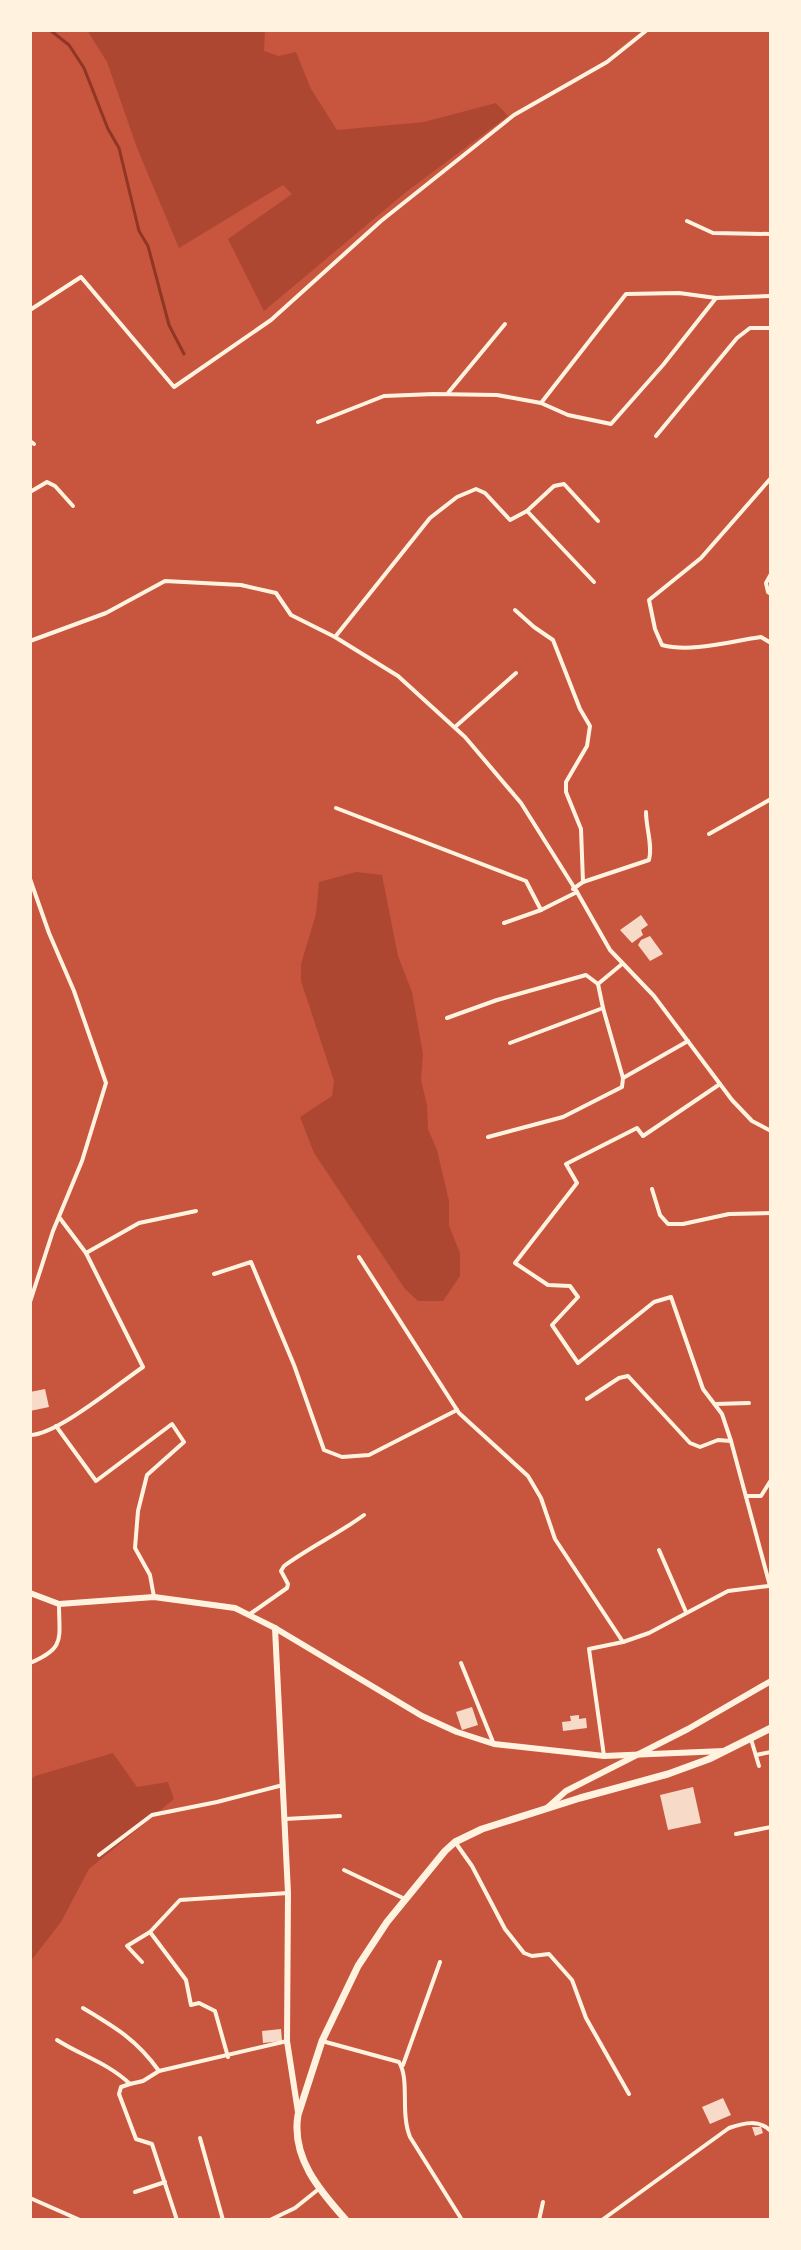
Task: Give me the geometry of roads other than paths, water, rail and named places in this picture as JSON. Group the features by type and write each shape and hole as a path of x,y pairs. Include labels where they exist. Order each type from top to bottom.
{"main road":[{"path":"346,2220 304,2166 296,2126 298,2115 322,2041 371,1944 437,1858 455,1842 482,1829 668,1774 729,1751 771,1728"}],"street":[{"path":"30,310 81,277 174,387 271,320 381,221 514,115 607,62 647,30"},
{"path":"687,221 713,233 771,234"},
{"path":"541,403 626,294 679,293 716,298 771,296"},
{"path":"318,422 384,396 447,394 497,395 541,403 568,415 611,424 716,298"},
{"path":"447,394 505,324"},
{"path":"656,436 737,338 750,328 771,328"},
{"path":"771,478 701,558 649,600 662,645 690,647 761,637 771,643"},
{"path":"30,492 47,482 55,486 73,506"},
{"path":"335,637 430,518 457,497 476,489 485,493 510,520 527,511 554,486 564,484 598,521"},
{"path":"527,511 594,582"},
{"path":"771,574 766,583 771,594"},
{"path":"30,641 106,613 165,581 241,585 276,593 291,615 335,637 398,676 455,727 521,803 610,950 640,979 752,1121 771,1131"},
{"path":"515,610 553,640 580,709 590,726 587,746 566,782 566,792 581,829 583,882"},
{"path":"455,727 516,673"},
{"path":"709,834 771,799"},
{"path":"336,808 526,881 541,910"},
{"path":"504,923 541,910 583,882 649,860 646,812"},
{"path":"30,879 106,1083 82,1161 30,1302"},
{"path":"598,984 622,964"},
{"path":"447,1018 497,1000 586,975 598,984 623,1078 622,1087 563,1117 488,1137"},
{"path":"510,1043 603,1008"},
{"path":"623,1078 688,1041"},
{"path":"604,1756 589,1649 649,1633 728,1591 770,1586 722,1414 703,1389 671,1297 654,1302 578,1363 552,1325 578,1297 570,1286 548,1285 515,1263 577,1183 566,1164 637,1128 643,1136 720,1084"},
{"path":"652,1189 660,1215 668,1224 683,1224 729,1214 771,1213"},
{"path":"86,1253 139,1223 196,1211"},
{"path":"30,1435 41,1435 56,1426 143,1367 86,1253 59,1217"},
{"path":"359,1257 457,1410 528,1476 541,1498 555,1539 623,1642"},
{"path":"214,1274 251,1262 294,1365 324,1450 342,1457 369,1455 457,1410"},
{"path":"587,1399 619,1378 628,1376 690,1443 700,1447 718,1440 731,1441"},
{"path":"715,1404 749,1403"},
{"path":"56,1426 96,1481 172,1424 184,1442 147,1475 138,1511 135,1548 150,1575 154,1597"},
{"path":"745,1496 761,1496 771,1480"},
{"path":"250,1614 287,1588 281,1571 284,1566 317,1544 334,1537 364,1515"},
{"path":"659,1550 686,1612"},
{"path":"30,1593 59,1604 154,1597 223,1606 250,1614 422,1716 494,1744 526,1750 604,1756 729,1751"},
{"path":"30,1663 55,1650 59,1641 59,1604"},
{"path":"275,1628 288,1893 287,2041 298,2115"},
{"path":"461,1663 494,1744"},
{"path":"547,1808 566,1791 688,1729 771,1681"},
{"path":"751,1739 759,1766"},
{"path":"756,1755 771,1752"},
{"path":"99,1855 152,1815 283,1785"},
{"path":"285,1819 340,1816"},
{"path":"736,1834 771,1827"},
{"path":"455,1842 472,1866 505,1929 524,1953 532,1956 549,1954 572,1980 586,2018 629,2094"},
{"path":"344,1870 405,1899"},
{"path":"142,1962 127,1946 150,1932 180,1900 288,1893"},
{"path":"150,1932 186,1980 191,2005 199,2003 215,2011 228,2057"},
{"path":"440,1962 403,2066 404,2123 462,2220"},
{"path":"83,2008 143,2049 159,2071"},
{"path":"57,2040 117,2071 130,2084"},
{"path":"177,2220 152,2144 136,2139 119,2094 121,2087 143,2081 159,2071 287,2041"},
{"path":"322,2041 399,2062 403,2066"},
{"path":"602,2220 729,2128 752,2123 764,2125 771,2131"},
{"path":"200,2138 223,2220"},
{"path":"135,2192 165,2182"},
{"path":"270,2220 295,2208 320,2188"},
{"path":"30,2198 80,2220"},
{"path":"539,2220 543,2202"}],"waterway":[{"path":"50,30 69,45 84,68 108,129 119,148 139,231 148,246 169,325 184,354"}]}
